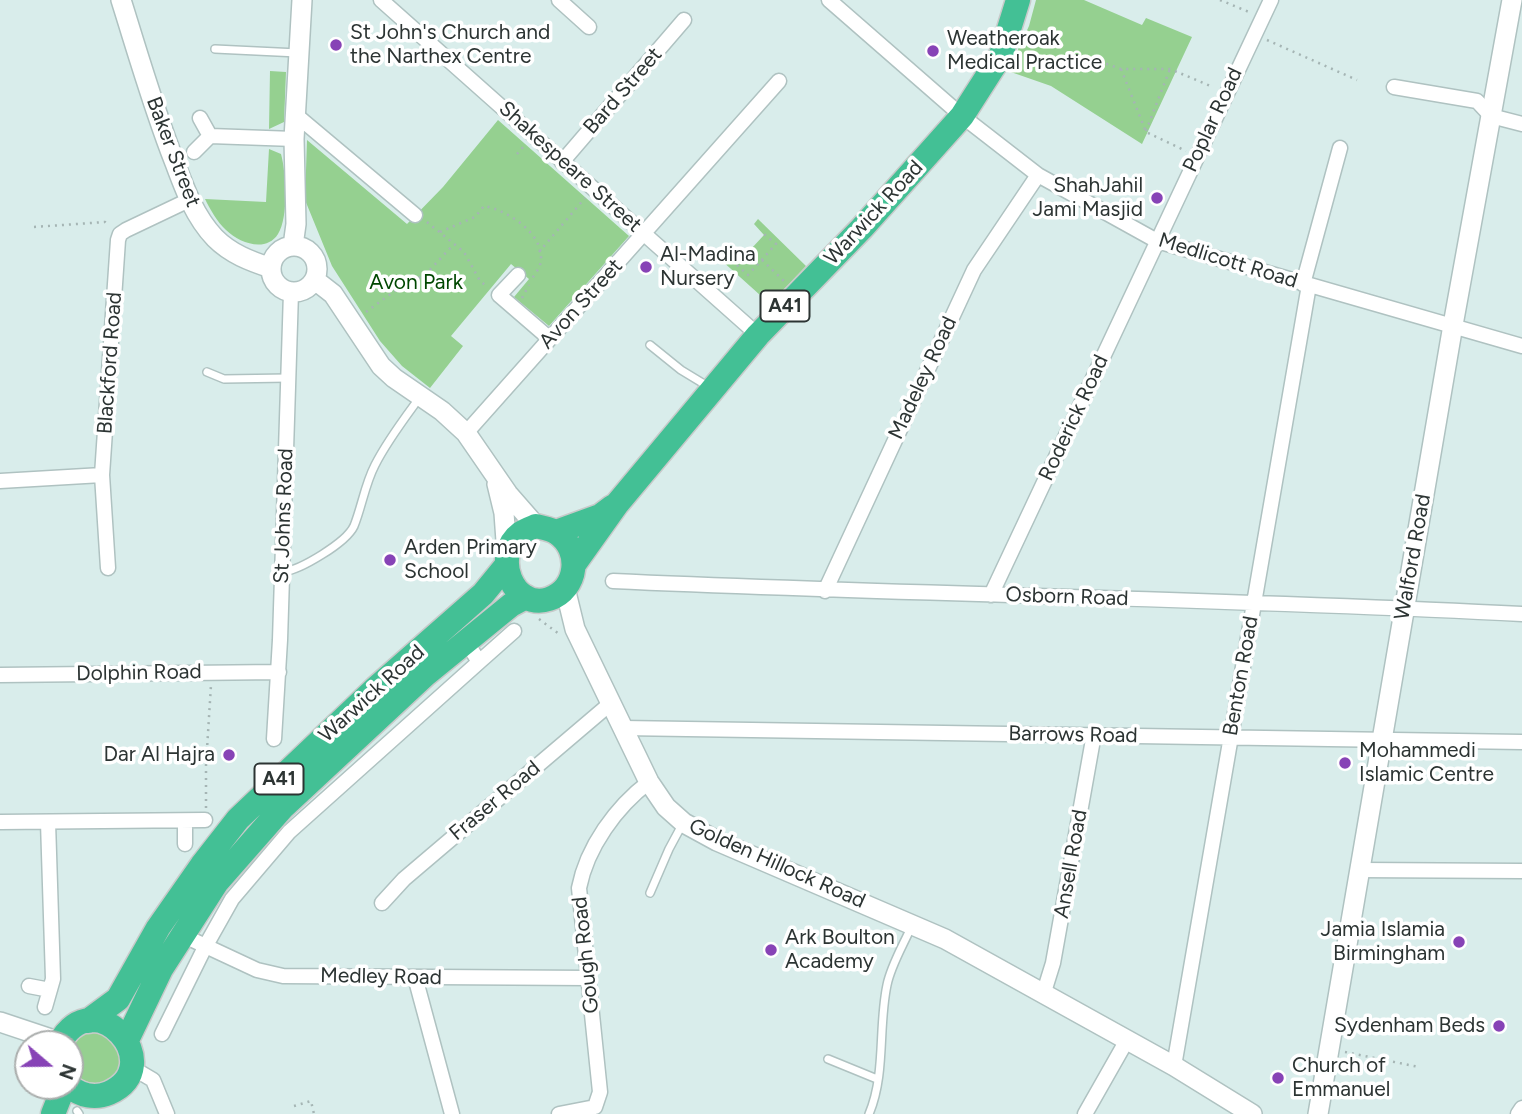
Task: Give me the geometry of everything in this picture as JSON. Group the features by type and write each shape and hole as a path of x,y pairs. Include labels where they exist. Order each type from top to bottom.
{"highway":[{"name":"Warwick Road","path":"575,563 617,503 758,335 870,218 962,116 1001,55 1018,0"},
{"name":"Warwick Road","path":"546,529 600,516 617,503"},
{"path":"546,529 566,542 575,563 572,578 565,588 549,599 532,604 509,579 506,561 512,543 522,533 546,529"},
{"name":"Warwick Road","path":"69,1030 88,1021 118,999 158,928 238,819 376,688 484,594 506,561"},
{"name":"Warwick Road","path":"127,1040 142,1005 216,882 282,808 386,710 466,641 511,605 532,604"},
{"path":"72,1103 113,1091 125,1080 131,1068 131,1049 119,1030 110,1024 88,1021"}],"main road":[{"name":"Baker Street","path":"121,0 164,136 189,200 217,239 244,260 271,268 274,281 284,290 291,292"},
{"path":"293,246 296,223 295,139 302,0"},
{"name":"Walford Road","path":"1318,1114 1511,0"},
{"path":"271,268 276,255 287,247 302,247 314,257 317,272 315,280 305,290 291,292"},
{"path":"315,280 332,294 382,366 394,378 442,411 466,433 508,494 546,529"},
{"path":"494,473 504,513 506,561"},
{"name":"Golden Hillock Road","path":"565,588 577,632 649,782 666,807 684,823 718,841 945,939 1174,1066 1252,1114"},
{"name":"Golden Hillock Road","path":"532,604 577,632"},
{"path":"0,1022 23,1030"}],"street":[{"name":"Shakespeare Street","path":"381,0 758,335"},
{"path":"559,0 589,27"},
{"name":"Medlicott Road","path":"829,0 962,116 1038,175 1157,241 1522,346"},
{"name":"Poplar Road","path":"1157,241 1271,0"},
{"name":"Bard Street","path":"562,162 684,20"},
{"name":"Avon Street","path":"466,433 779,81"},
{"path":"1394,87 1477,101 1491,116 1522,124"},
{"path":"296,115 415,215"},
{"path":"200,118 210,136"},
{"path":"194,152 210,136 295,139"},
{"name":"Benton Road","path":"1174,1066 1306,284 1340,148"},
{"name":"Madeley Road","path":"825,591 974,270 1038,175"},
{"path":"120,234 189,200"},
{"name":"Blackford Road","path":"108,568 102,475 120,234"},
{"name":"Roderick Road","path":"991,595 1157,241"},
{"path":"518,275 499,295 550,339"},
{"name":"St Johns Road","path":"274,739 279,672 291,292"},
{"path":"0,481 102,475"},
{"name":"Osborn Road","path":"612,581 659,577 825,591 1405,608 1522,614"},
{"path":"162,1034 232,899 289,832 514,631"},
{"path":"466,641 479,662"},
{"name":"Dolphin Road","path":"0,675 279,672"},
{"name":"Fraser Road","path":"382,903 404,879 611,702"},
{"name":"Barrows Road","path":"623,728 1522,742"},
{"name":"Ansell Road","path":"1044,992 1053,963 1094,734"},
{"name":"Gough Road","path":"559,1114 595,1107 600,1092 579,888 582,872 594,847 620,808 649,782"},
{"path":"0,822 185,821 206,816"},
{"path":"185,821 185,844"},
{"path":"45,1007 53,979 47,822"},
{"path":"1359,870 1522,871"},
{"name":"Medley Road","path":"182,935 271,974 588,978"},
{"path":"415,977 452,1114"},
{"path":"29,986 50,990"},
{"path":"1084,1114 1126,1040"},
{"path":"131,1068 153,1080 167,1114"},
{"path":"1518,1114 1522,1108"}],"lane":[{"path":"215,49 299,53"},
{"path":"650,345 681,370 712,389"},
{"path":"207,372 224,379 288,378"},
{"path":"282,573 294,571 307,563 338,542 353,527 375,464 421,396"},
{"path":"650,893 669,849 684,823"},
{"path":"869,1114 877,1079 887,984 913,925"},
{"path":"828,1059 877,1079"}],"path":[{"path":"1220,0 1262,18"},
{"path":"1254,34 1357,80"},
{"path":"1093,59 1121,69 1170,69 1226,93"},
{"path":"1121,69 1146,132 1196,156"},
{"path":"1146,132 1170,69"},
{"path":"539,252 593,189"},
{"path":"440,232 475,217 484,206 496,208 522,224 539,245 540,264 515,309"},
{"path":"415,215 464,252 480,281 499,295"},
{"path":"34,227 105,222 120,234"},
{"path":"737,265 748,275 776,244 764,234"},
{"path":"351,323 396,290 426,274 453,244"},
{"path":"762,260 797,293"},
{"path":"532,604 566,642 577,632"},
{"path":"206,816 211,672"},
{"path":"1328,1048 1419,1066"},
{"path":"294,1106 311,1101 314,1114"}],"green space":[{"path":"1036,0 1084,0 1142,25 1146,18 1192,37 1142,144 1051,86 1008,71 1029,26"},
{"path":"270,71 286,72 284,122 269,129"},
{"name":"Avon Park","path":"498,120 629,236 549,326 514,297 529,279 511,264 451,336 463,346 430,388 402,366 380,341 332,266 305,200 307,140 407,224 443,187"},
{"path":"269,149 281,154 283,162 286,194 284,217 273,240 260,245 252,244 238,239 226,230 205,199 266,202"},
{"path":"758,219 806,266 770,304 721,260 725,255 737,264 764,235 754,224"},
{"path":"102,1031 122,1047 118,1075 103,1082 84,1080 85,1033"}],"place":[{"name":"St John's Church and the Narthex Centre","path":"336,45"},
{"name":"Weatheroak Medical Practice","path":"933,51"},
{"name":"ShahJahil Jami Masjid","path":"1157,198"},
{"name":"Al-Madina Nursery","path":"646,267"},
{"name":"Arden Primary School","path":"390,560"},
{"name":"Dar Al Hajra","path":"229,755"},
{"name":"Mohammedi Islamic Centre","path":"1345,763"},
{"name":"Jamia Islamia Birmingham","path":"1459,942"},
{"name":"Ark Boulton Academy","path":"771,950"},
{"name":"Sydenham Beds","path":"1499,1026"},
{"name":"Church of Emmanuel","path":"1278,1078"}]}
